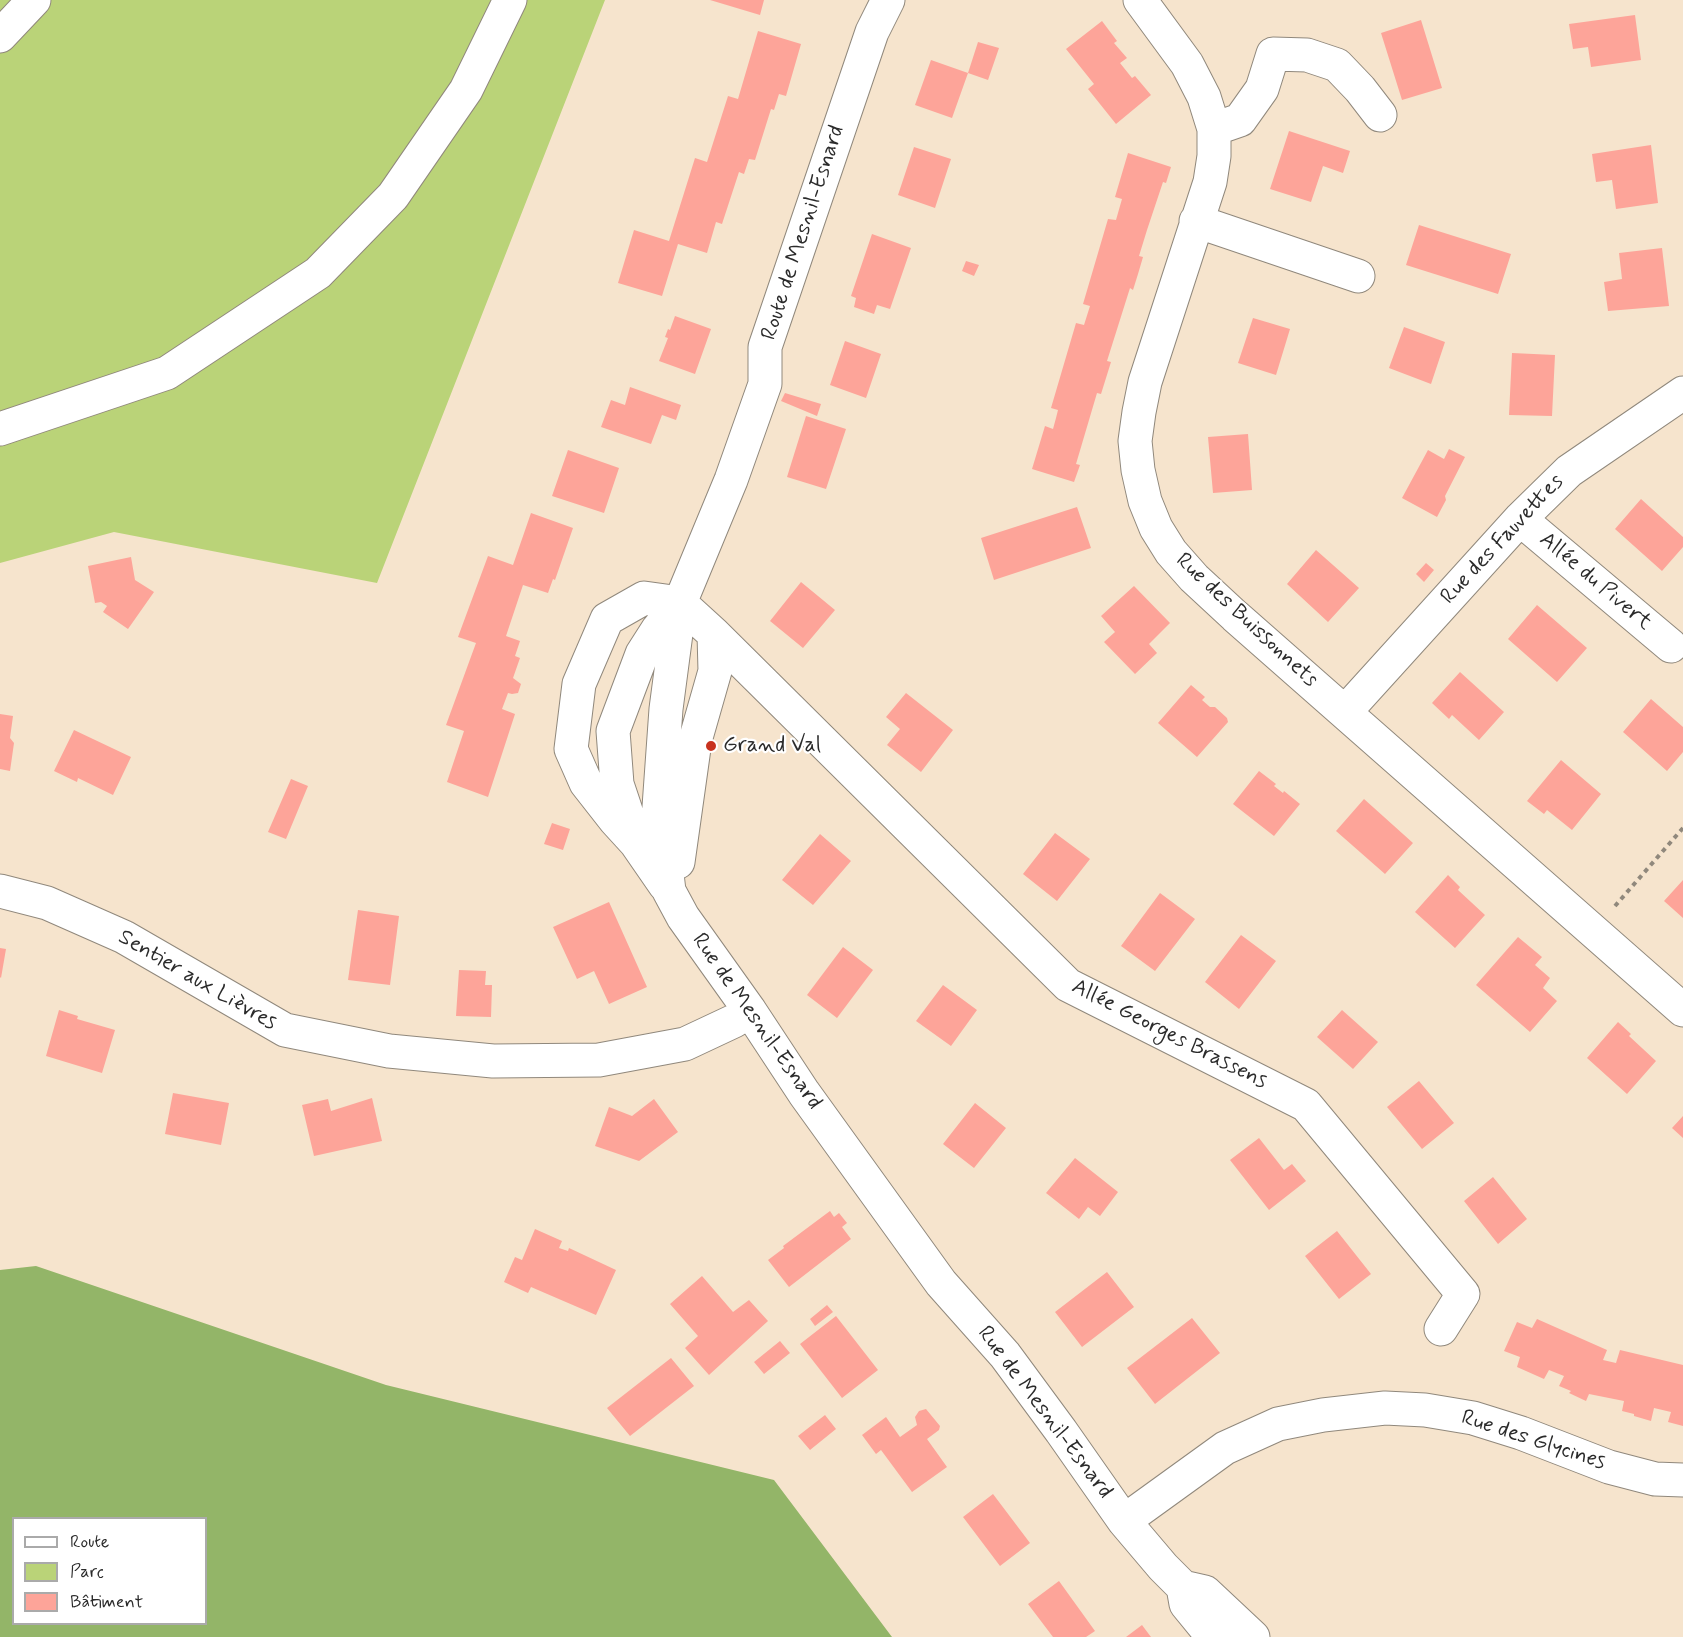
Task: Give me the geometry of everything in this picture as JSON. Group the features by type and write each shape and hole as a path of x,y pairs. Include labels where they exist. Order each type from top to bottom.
{"street":[{"path":"0,36 34,0"},
{"path":"0,429 167,373 318,273 393,196 466,90 510,0"},
{"name":"Route de Mesnil-Esnard","path":"680,603 731,480 765,384 765,347 872,32 888,0"},
{"name":"Rue des Buissonnets","path":"1140,0 1186,64 1204,97 1214,129 1214,156 1210,183 1145,382 1138,412 1135,441 1138,471 1145,501 1156,528 1171,552 1194,578 1683,1010"},
{"path":"1214,129 1240,120 1262,88 1273,54 1307,55 1337,65 1380,115"},
{"path":"1196,221 1358,276"},
{"name":"Rue des Fauvettes","path":"1345,712 1520,519 1569,471 1683,393"},
{"name":"Allée du Pivert","path":"1520,519 1671,646"},
{"path":"669,891 636,843 586,783 571,749 579,684 607,619 644,598 680,603"},
{"path":"636,843 617,784 613,731 642,654 658,629 680,603"},
{"name":"Allée Georges Brassens","path":"680,603 1068,985 1306,1105 1463,1293 1441,1329"},
{"name":"Rue de Mesnil-Esnard","path":"680,603 666,709 659,807 669,891 684,917 804,1093 941,1283 1005,1355 1062,1431 1124,1521 1163,1568 1183,1587 1205,1592 1253,1637"},
{"path":"669,891 678,861 695,741 715,671 714,634"},
{"name":"Sentier aux Lièvres","path":"0,891 47,903 124,937 285,1030 389,1051 494,1061 599,1060 685,1044 750,1011"},
{"name":"Rue des Glycines","path":"1124,1521 1225,1448 1278,1424 1323,1415 1385,1408 1425,1410 1473,1418 1521,1433 1609,1467 1655,1479 1683,1480"},
{"name":"Rue de Mesnil-Esnard","path":"1183,1587 1186,1604 1213,1637"}],"path":[{"path":"1628,891 1683,828"}],"green space":[{"path":"0,0 605,0 377,583 114,532 0,563"},
{"path":"36,1266 386,1385 774,1480 892,1637 0,1637 0,1270"}],"building":[{"path":"710,0 764,0 760,15"},
{"path":"1635,15 1641,60 1591,67 1588,47 1573,49 1569,24"},
{"path":"1421,20 1442,88 1402,100 1381,33"},
{"path":"1102,21 1117,41 1114,43 1127,58 1120,63 1132,78 1135,76 1151,95 1116,124 1088,89 1094,84 1066,49"},
{"path":"758,31 801,44 786,96 779,94 774,110 771,109 755,160 749,159 744,174 739,172 722,224 716,222 707,253 678,244 662,296 618,283 634,230 669,241 695,158 707,162 728,96 738,99"},
{"path":"978,42 999,48 988,80 968,73"},
{"path":"931,60 968,73 952,118 915,105"},
{"path":"1289,131 1350,151 1343,173 1323,166 1311,202 1270,189"},
{"path":"1651,145 1658,203 1616,209 1612,180 1596,182 1592,154"},
{"path":"914,147 951,159 935,208 898,195"},
{"path":"1128,153 1171,167 1166,183 1163,182 1147,230 1139,256 1143,257 1133,290 1130,288 1107,361 1111,362 1101,394 1097,393 1076,464 1080,465 1074,482 1032,469 1045,426 1053,429 1058,410 1051,408 1076,323 1084,325 1090,306 1083,304 1108,219 1116,220 1122,199 1115,197"},
{"path":"1419,225 1511,254 1498,294 1406,265"},
{"path":"872,234 911,248 890,309 877,305 874,314 854,307 856,298 851,296"},
{"path":"1662,248 1669,306 1608,311 1604,282 1622,279 1619,253"},
{"path":"966,261 979,265 974,276 962,271"},
{"path":"675,316 711,329 695,374 659,361 668,338 665,337"},
{"path":"1253,318 1290,329 1276,375 1238,363"},
{"path":"1404,327 1445,342 1431,384 1389,368"},
{"path":"845,341 881,354 866,398 830,385"},
{"path":"1512,353 1555,355 1552,416 1509,415"},
{"path":"630,387 681,405 676,420 662,415 651,444 601,427 611,400 625,405"},
{"path":"785,393 821,404 817,416 781,401"},
{"path":"806,416 846,429 826,489 787,477"},
{"path":"1248,434 1252,490 1213,493 1208,437"},
{"path":"1449,449 1465,457 1437,517 1402,498 1428,450 1444,459"},
{"path":"568,450 619,468 604,513 552,496"},
{"path":"1641,499 1683,537 1683,547 1662,571 1615,529"},
{"path":"1077,507 1091,548 994,580 981,538"},
{"path":"531,513 573,528 555,580 553,579 548,593 523,585 506,636 520,641 515,656 520,658 513,678 521,684 518,693 508,693 502,709 515,714 488,797 447,782 464,731 446,725 476,643 458,637 488,556 513,565"},
{"path":"1316,550 1359,588 1328,622 1287,584"},
{"path":"131,557 135,580 154,592 128,629 103,612 107,606 101,602 95,603 88,566"},
{"path":"1426,563 1434,570 1424,582 1416,574"},
{"path":"801,582 835,610 803,648 770,621"},
{"path":"1134,586 1170,623 1149,644 1157,653 1135,674 1104,642 1115,632 1101,616"},
{"path":"1537,605 1587,648 1557,682 1508,639"},
{"path":"1460,672 1504,712 1479,740 1452,715 1449,719 1432,703"},
{"path":"1191,685 1205,697 1202,700 1210,707 1215,707 1227,718 1228,722 1197,757 1158,723"},
{"path":"906,693 953,730 921,772 887,745 900,729 886,717"},
{"path":"1651,699 1683,727 1683,752 1667,771 1623,732"},
{"path":"0,714 13,716 10,738 14,743 10,771 0,769"},
{"path":"74,730 131,757 113,795 78,778 77,782 54,771"},
{"path":"1561,760 1601,794 1572,830 1547,810 1544,814 1527,801"},
{"path":"1259,771 1276,784 1274,786 1300,804 1274,836 1233,804"},
{"path":"291,779 308,786 286,839 268,832"},
{"path":"1364,799 1413,843 1385,874 1336,831"},
{"path":"552,823 570,829 563,850 544,844"},
{"path":"1055,833 1090,859 1057,901 1023,874"},
{"path":"820,834 851,861 813,905 782,880"},
{"path":"1448,875 1460,887 1458,890 1485,915 1455,948 1415,912"},
{"path":"1683,880 1683,918 1664,901"},
{"path":"1160,893 1195,919 1155,971 1121,946"},
{"path":"609,902 647,987 609,1004 594,971 577,979 553,927"},
{"path":"358,910 399,916 390,985 348,980"},
{"path":"1241,935 1276,961 1239,1009 1205,982"},
{"path":"1518,937 1542,957 1535,965 1550,978 1543,988 1557,1001 1530,1032 1476,985"},
{"path":"843,947 873,970 837,1018 807,995"},
{"path":"0,948 6,949 1,978 0,977"},
{"path":"459,970 486,971 485,985 492,985 491,1017 456,1016"},
{"path":"943,985 977,1010 951,1046 916,1021"},
{"path":"59,1010 78,1016 77,1019 115,1030 102,1073 46,1056"},
{"path":"1342,1010 1378,1042 1353,1069 1317,1037"},
{"path":"1618,1022 1631,1034 1629,1036 1656,1061 1627,1094 1587,1058"},
{"path":"1419,1081 1454,1123 1422,1149 1387,1107"},
{"path":"173,1093 229,1103 221,1145 165,1134"},
{"path":"372,1098 382,1141 314,1156 302,1105 328,1099 331,1111"},
{"path":"654,1099 678,1132 639,1161 595,1146 609,1107 632,1116"},
{"path":"975,1103 1006,1128 974,1168 943,1144"},
{"path":"1683,1116 1683,1138 1672,1128"},
{"path":"1259,1138 1284,1170 1292,1164 1306,1181 1269,1210 1230,1160"},
{"path":"1075,1158 1118,1192 1100,1216 1088,1207 1079,1219 1046,1193"},
{"path":"1493,1177 1527,1219 1498,1244 1464,1201"},
{"path":"830,1211 834,1217 839,1213 847,1223 842,1227 851,1239 789,1287 768,1260"},
{"path":"535,1229 562,1241 559,1248 568,1251 569,1248 616,1270 596,1315 531,1287 528,1293 504,1282 515,1257 522,1260"},
{"path":"1337,1231 1371,1274 1339,1299 1305,1256"},
{"path":"1107,1272 1134,1307 1082,1347 1055,1312"},
{"path":"702,1276 733,1312 749,1300 768,1321 709,1375 685,1348 698,1336 670,1304"},
{"path":"827,1305 833,1312 815,1326 810,1319"},
{"path":"836,1316 878,1370 842,1398 800,1344"},
{"path":"1192,1318 1220,1353 1155,1404 1127,1368"},
{"path":"1537,1319 1607,1350 1603,1360 1616,1363 1620,1350 1683,1365 1683,1426 1668,1422 1671,1412 1654,1408 1651,1421 1622,1411 1624,1401 1589,1394 1586,1401 1569,1393 1571,1391 1559,1386 1564,1376 1549,1370 1544,1379 1517,1367 1520,1357 1504,1351 1517,1322 1532,1328"},
{"path":"780,1341 790,1353 764,1374 754,1362"},
{"path":"671,1358 694,1386 630,1436 607,1408"},
{"path":"926,1409 940,1426 939,1430 927,1439 947,1467 912,1492 881,1450 876,1454 862,1435 886,1417 900,1437 917,1425 915,1417 919,1411"},
{"path":"825,1415 836,1429 810,1450 798,1436"},
{"path":"993,1494 1030,1543 1000,1566 963,1517"},
{"path":"1059,1581 1095,1631 1086,1637 1053,1637 1028,1604"},
{"path":"1142,1625 1151,1637 1126,1637"}],"place":[{"name":"Grand Val","path":"711,746"}]}
